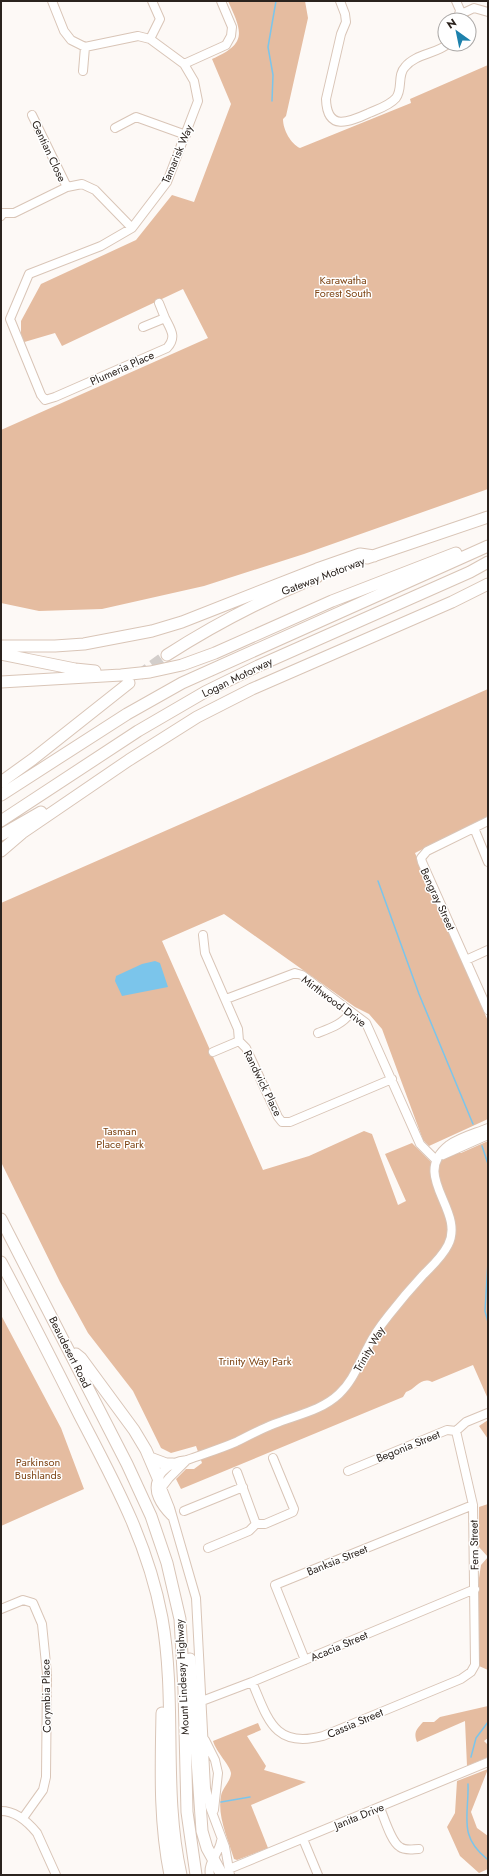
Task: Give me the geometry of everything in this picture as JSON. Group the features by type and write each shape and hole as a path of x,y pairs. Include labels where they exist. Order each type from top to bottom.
{"highway":[{"name":"Gateway Motorway","path":"167,655 225,619 256,603 317,576 488,517"},
{"path":"1,682 125,679 166,669 199,659 326,603 488,539"},
{"name":"Logan Motorway","path":"1,795 126,714 182,683 488,546"},
{"path":"1,646 55,646 84,644 152,632 360,554 374,556"},
{"name":"Logan Motorway","path":"1,821 138,730 205,692 258,666 470,572 488,562"},
{"path":"470,572 488,568"},
{"path":"452,602 488,584"},
{"path":"1,851 22,833 148,748 228,701 452,602 488,588"},
{"path":"1,638 73,640 84,644"},
{"path":"1,654 75,669 115,672 125,679"},
{"path":"1,782 33,759 125,679"},
{"path":"1,835 59,802 69,801"},
{"name":"Beaudesert Road","path":"1,1219 138,1485"},
{"name":"Beaudesert Road","path":"1,1262 120,1494"},
{"path":"68,1347 81,1358 137,1435 150,1458 160,1483"},
{"path":"150,1458 166,1464 173,1464"},
{"name":"Mount Lindesay Highway","path":"138,1485 163,1551 180,1619 184,1690 186,1797 189,1832 196,1875"},
{"name":"Mount Lindesay Highway","path":"120,1494 138,1534 157,1596 166,1641 169,1687 170,1794 175,1845 181,1875"},
{"path":"180,1619 184,1630 192,1678 202,1831 207,1848 213,1860 227,1873"},
{"path":"169,1687 163,1702 160,1768 162,1820 170,1875"},
{"path":"166,1853 166,1875"}],"street":[{"path":"52,1 64,31 71,40 85,47 138,36 150,39 160,19 152,1"},
{"path":"184,64 226,45 229,41 232,27 221,1"},
{"path":"340,1 345,14 346,22 341,34 326,99 326,109 331,118 338,123 349,122 386,106 395,99 400,91 401,76 404,67 411,61 437,49"},
{"path":"456,1 460,12"},
{"path":"467,12 474,8 488,12"},
{"name":"Tamarisk Way","path":"10,318 29,274 101,246 132,228 166,182 186,135 198,101 194,81 184,64 150,39"},
{"path":"83,71 85,47"},
{"name":"Gentian Close","path":"32,114 66,187"},
{"path":"115,128 136,117 186,135"},
{"path":"2,212 14,213 66,187 82,184 95,190 132,228"},
{"name":"Plumeria Place","path":"10,318 41,395 45,400 167,348 172,342 173,336 158,303"},
{"path":"1,318 10,318"},
{"path":"143,327 165,318"},
{"name":"Bengray Street","path":"488,821 427,851 421,858 488,1010"},
{"path":"474,828 488,862"},
{"name":"Randwick Place","path":"203,935 205,953 238,1028 239,1040 246,1048 278,1117 282,1122 290,1122 392,1078"},
{"path":"466,960 488,950"},
{"name":"Mirthwood Drive","path":"226,999 286,975 295,973 302,975 366,1023 370,1028 420,1144 436,1160"},
{"path":"318,1033 346,1020 351,1012"},
{"path":"213,1052 239,1040"},
{"path":"436,1160 450,1145 488,1128"},
{"path":"436,1160 446,1153 488,1135"},
{"name":"Trinity Way","path":"160,1483 163,1470 173,1464 234,1443 273,1424 311,1412 340,1394 357,1370 368,1346 386,1319 409,1290 442,1255 452,1237 451,1219 435,1181 434,1169 436,1160"},
{"name":"Begonia Street","path":"348,1471 447,1430 456,1431 466,1422 488,1413"},
{"name":"Fern Street","path":"456,1431 473,1505 475,1661"},
{"path":"208,1548 249,1531 256,1524 265,1524 293,1512 294,1509 273,1458"},
{"name":"Trinity Way","path":"160,1483 169,1478 187,1460"},
{"path":"237,1472 256,1524"},
{"name":"Mount Lindesay Highway","path":"160,1483 156,1489 158,1498 171,1516 196,1598 206,1788 221,1841 225,1847 227,1873"},
{"path":"184,1511 243,1487"},
{"name":"Banksia Street","path":"305,1660 275,1585 473,1505"},
{"name":"Acacia Street","path":"202,1701 252,1682 475,1589"},
{"name":"Corymbia Place","path":"1,1609 23,1600 33,1603 42,1624 47,1674 46,1777 43,1790 23,1818"},
{"name":"Cassia Street","path":"252,1682 267,1717 275,1728 285,1736 299,1740 310,1740 461,1679 471,1672 475,1665 475,1661"},
{"name":"Mount Lindesay Highway","path":"204,1738 217,1766 218,1777 213,1813"},
{"name":"Janita Drive","path":"227,1873 303,1839 488,1762"},
{"path":"205,1774 209,1769 217,1766"},
{"path":"380,1808 394,1842 405,1850 419,1849"},
{"path":"1,1811 23,1818 37,1833 56,1875"},
{"path":"303,1839 318,1875"},
{"path":"210,1875 209,1869 218,1852 221,1841"}],"green space":[{"name":"Karawatha Forest South","path":"228,1 305,1 308,18 286,116 283,119 284,128 288,136 300,148 411,103 410,99 488,65 488,489 304,554 204,586 102,609 39,611 1,603 1,430 208,338 183,289 62,346 55,333 21,343 21,321 41,284 136,240 172,195 194,202 231,104 212,59 232,48 237,42 239,36 239,29"},
{"name":"Tasman Place Park","path":"488,689 488,816 415,853 488,1021 488,1119 429,1146 423,1140 382,1029 369,1014 355,1007 224,914 162,941 263,1170 309,1156 364,1131 372,1134 398,1205 406,1201 385,1154 412,1143 434,1165 451,1155 461,1153 488,1141 488,1399 473,1365 432,1382 422,1382 406,1392 403,1397 181,1489 176,1479 186,1469 194,1469 202,1463 196,1446 171,1453 161,1448 133,1391 88,1333 60,1282 1,1162 1,903"},
{"name":"Parkinson Bushlands","path":"1,1315 61,1428 84,1489 1,1526"},
{"path":"488,1420 488,1439 479,1426"},
{"path":"488,1504 488,1557 479,1547 479,1507"},
{"path":"488,1557 488,1670 479,1666 479,1578 481,1565"},
{"path":"488,1706 488,1738 484,1741 488,1745 488,1757 467,1766 465,1721 417,1742 417,1729 423,1722 434,1722 440,1717"},
{"path":"258,1723 261,1730 247,1736 266,1766 264,1770 306,1782 251,1805 268,1848 237,1860 234,1859 220,1811 222,1793 230,1779 231,1773 213,1741"},
{"path":"488,1769 471,1812 477,1828 488,1836 488,1869 479,1873 460,1856 447,1827 455,1813 457,1781"}],"water":[{"path":"155,961 160,963 168,987 122,996 115,981 116,976 142,964"}],"waterway":[{"path":"272,101 273,75 268,47 276,1"},
{"path":"378,881 419,994 473,1124"},
{"path":"482,1146 488,1164"},
{"path":"488,1262 485,1311 488,1322"},
{"path":"471,1757 476,1738 488,1722"},
{"path":"468,1784 467,1825 469,1834 472,1842 487,1859"},
{"path":"221,1802 250,1797"}],"tunnel":[{"path":"139,675 167,655"}],"park label":[{"name":"Trinity Way Park","path":"255,1361"}]}
